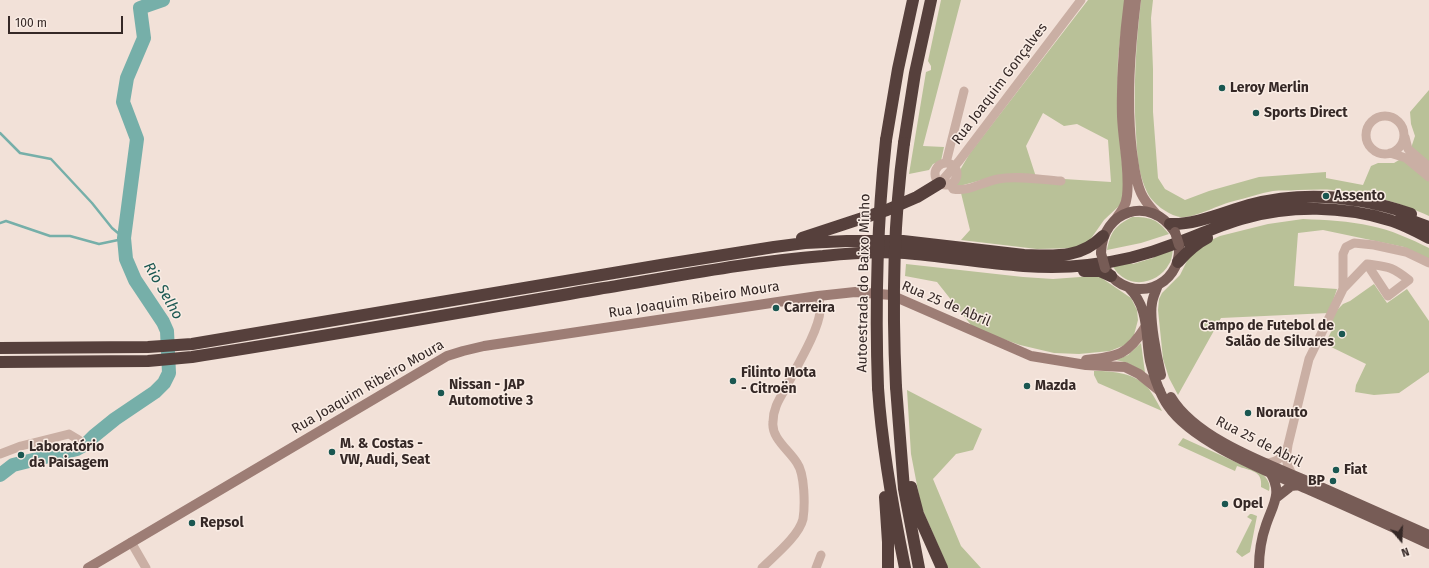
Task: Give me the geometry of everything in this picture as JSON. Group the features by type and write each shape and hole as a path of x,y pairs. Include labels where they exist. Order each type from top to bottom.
{"highway":[{"name":"Autoestrada do Baixo Minho","path":"905,568 881,426 876,324 879,215 886,140 898,69 913,0"},
{"path":"919,568 904,489 897,409 894,266 898,190 904,143 915,73 931,0"},
{"path":"774,247 825,232 887,210 945,184"},
{"path":"1172,227 1179,224 1190,223 1230,210 1273,200 1326,196 1395,208 1429,221"},
{"path":"864,240 902,246 1031,261 1075,260 1121,253 1143,247 1244,212 1286,204 1306,203 1333,203 1360,207 1393,214 1429,226"},
{"path":"0,362 148,360 192,357 730,267 790,259 864,253 902,252 1030,267 1060,268 1089,265 1120,261 1146,254 1246,218 1287,210 1313,209 1344,211 1385,219 1410,228 1429,240"},
{"path":"1178,262 1199,242 1214,234 1256,222 1293,216 1331,216 1361,220 1393,226 1429,240"},
{"path":"0,348 148,347 192,344 774,247 829,241 903,241 1044,256 1072,254 1085,250 1096,244 1104,236"},
{"path":"864,253 1016,271 1045,272 1089,270 1108,272"},
{"path":"897,409 914,500 924,530 942,568"},
{"path":"881,426 881,459 888,542 888,568"}],"main road":[{"path":"1129,0 1121,88 1123,138 1127,174 1127,196 1124,209 1108,228 1104,236 1101,253 1108,272 1122,285 1129,288 1139,289 1158,285 1167,279 1178,262 1180,252 1172,227 1145,201 1135,169 1130,137 1129,87 1132,33 1136,0"},
{"path":"1114,220 1124,214 1135,211 1146,211 1158,215"},
{"name":"Rua 25 de Abril","path":"1158,285 1152,304 1157,360 1166,389 1174,403 1196,424 1218,440 1299,485 1429,544"},
{"name":"Rua 25 de Abril","path":"1129,288 1136,295 1141,304 1146,326 1150,361 1160,391 1168,407 1191,429 1214,445 1268,467 1292,474 1429,535"},
{"name":"Rua 25 de Abril","path":"815,296 855,292 891,295 1031,356 1086,366 1125,367 1139,374 1160,391"},
{"name":"Rua Joaquim Ribeiro Moura","path":"88,568 447,356 484,346 815,296"},
{"name":"Rua 25 de Abril","path":"1066,363 1110,357 1125,352 1138,339 1146,326"},
{"path":"1259,568 1259,556 1265,525 1277,497 1277,486 1268,467"},
{"path":"1277,497 1291,486 1299,485"}],"street":[{"name":"Rua Joaquim Gonçalves","path":"945,184 950,165 1081,0"},
{"path":"950,165 964,91"},
{"path":"1405,137 1399,148 1385,154 1375,151 1367,141 1367,129 1373,121 1382,116 1393,117 1402,125 1405,137 1408,149 1429,167"},
{"path":"1390,153 1406,158 1429,177"},
{"path":"945,184 953,189 960,190 998,179 1012,178 1061,181"},
{"path":"1343,289 1343,254 1346,247 1354,243 1374,245 1406,252 1429,263"},
{"path":"1292,474 1286,459 1288,445 1309,359 1343,289 1367,264"},
{"path":"762,568 786,545 795,534 803,520 804,497 800,469 774,433 773,420 776,405 812,336 816,325 820,311 815,296"},
{"path":"0,454 21,446 69,434 79,440"},
{"path":"1268,467 1281,458 1288,445"},
{"path":"132,542 146,568"},
{"path":"816,568 821,556"}],"green space":[{"path":"941,0 961,0 923,146 944,147 941,161 933,164 929,170 909,174 926,72 931,70 931,66 928,61"},
{"path":"1088,0 1125,0 1118,57 1117,106 1124,188 1121,204 1104,220 1090,240 1076,248 1037,249 961,240 970,230 961,193 995,182 1064,179 1111,182 1108,140 1077,124 1064,126 1043,113 1026,146 1036,177 989,178 956,187 960,170 970,153"},
{"path":"1141,0 1153,0 1151,18 1153,112 1158,178 1165,189 1185,200 1209,191 1259,177 1326,172 1326,178 1363,185 1371,166 1378,163 1394,163 1409,154 1415,136 1411,124 1410,112 1429,90 1429,216 1382,199 1345,191 1328,190 1268,192 1185,217 1175,216 1161,208 1147,192 1140,171 1138,156 1135,116 1135,83 1136,50"},
{"path":"1132,217 1149,218 1161,225 1169,234 1141,243 1107,250 1110,238 1118,226"},
{"path":"1303,219 1354,223 1386,230 1429,248 1429,260 1404,247 1323,230 1298,233 1294,286 1337,289 1329,313 1221,318 1178,395 1169,378 1163,359 1158,310 1159,299 1162,293 1180,275 1189,257 1200,245 1220,236 1268,224"},
{"path":"1173,249 1171,261 1165,270 1154,279 1147,281 1133,282 1126,279 1118,273 1112,265 1128,262 1133,264 1153,258 1156,254"},
{"path":"906,264 1023,277 1053,279 1094,276 1100,277 1131,298 1137,310 1138,320 1134,335 1125,345 1110,351 1079,354 1054,353 1020,345 986,333 971,325 937,282 905,276"},
{"path":"1374,284 1387,303 1407,289 1429,321 1429,372 1399,393 1374,395 1355,392 1356,385 1366,364 1325,344 1335,324 1330,322 1338,309 1343,304 1350,301"},
{"path":"1141,343 1145,373 1128,363 1116,360 1128,355"},
{"path":"1094,371 1117,372 1138,379 1149,389 1162,411 1098,383 1094,375"},
{"path":"907,390 982,429 973,450 956,454 933,479 961,546 981,568 948,568 921,506 911,454"},
{"path":"1183,438 1262,474 1268,481 1269,491 1261,487 1260,477 1255,472 1237,466 1235,471 1178,445"},
{"path":"1250,514 1257,516 1250,552 1242,557 1236,552 1252,520 1247,517"}],"waterway":[{"name":"Rio Selho","path":"0,475 13,465 77,449 86,444 115,419 155,392 164,383 169,373 167,331 163,322 135,280 126,259 124,238 137,139 123,102 127,78 144,38 140,8 163,0"},
{"path":"0,133 20,153 51,159 92,203 112,228 124,238"},
{"path":"0,223 6,221 50,236 70,236 99,244 123,239"}],"place":[{"name":"Leroy Merlin","path":"1222,88"},
{"name":"Sports Direct","path":"1256,113"},
{"name":"Assento","path":"1326,196"},
{"name":"Carreira","path":"776,308"},
{"name":"Campo de Futebol de Salão de Silvares","path":"1342,334"},
{"name":"Filinto Mota - Citroën","path":"733,381"},
{"name":"Mazda","path":"1027,386"},
{"name":"Nissan - JAP Automotive 3","path":"441,393"},
{"name":"Norauto","path":"1248,413"},
{"name":"M. & Costas - VW, Audi, Seat","path":"332,452"},
{"name":"Laboratório da Paisagem","path":"21,455"},
{"name":"Fiat","path":"1336,470"},
{"name":"BP","path":"1333,481"},
{"name":"Opel","path":"1225,504"},
{"name":"Repsol","path":"192,523"}]}
